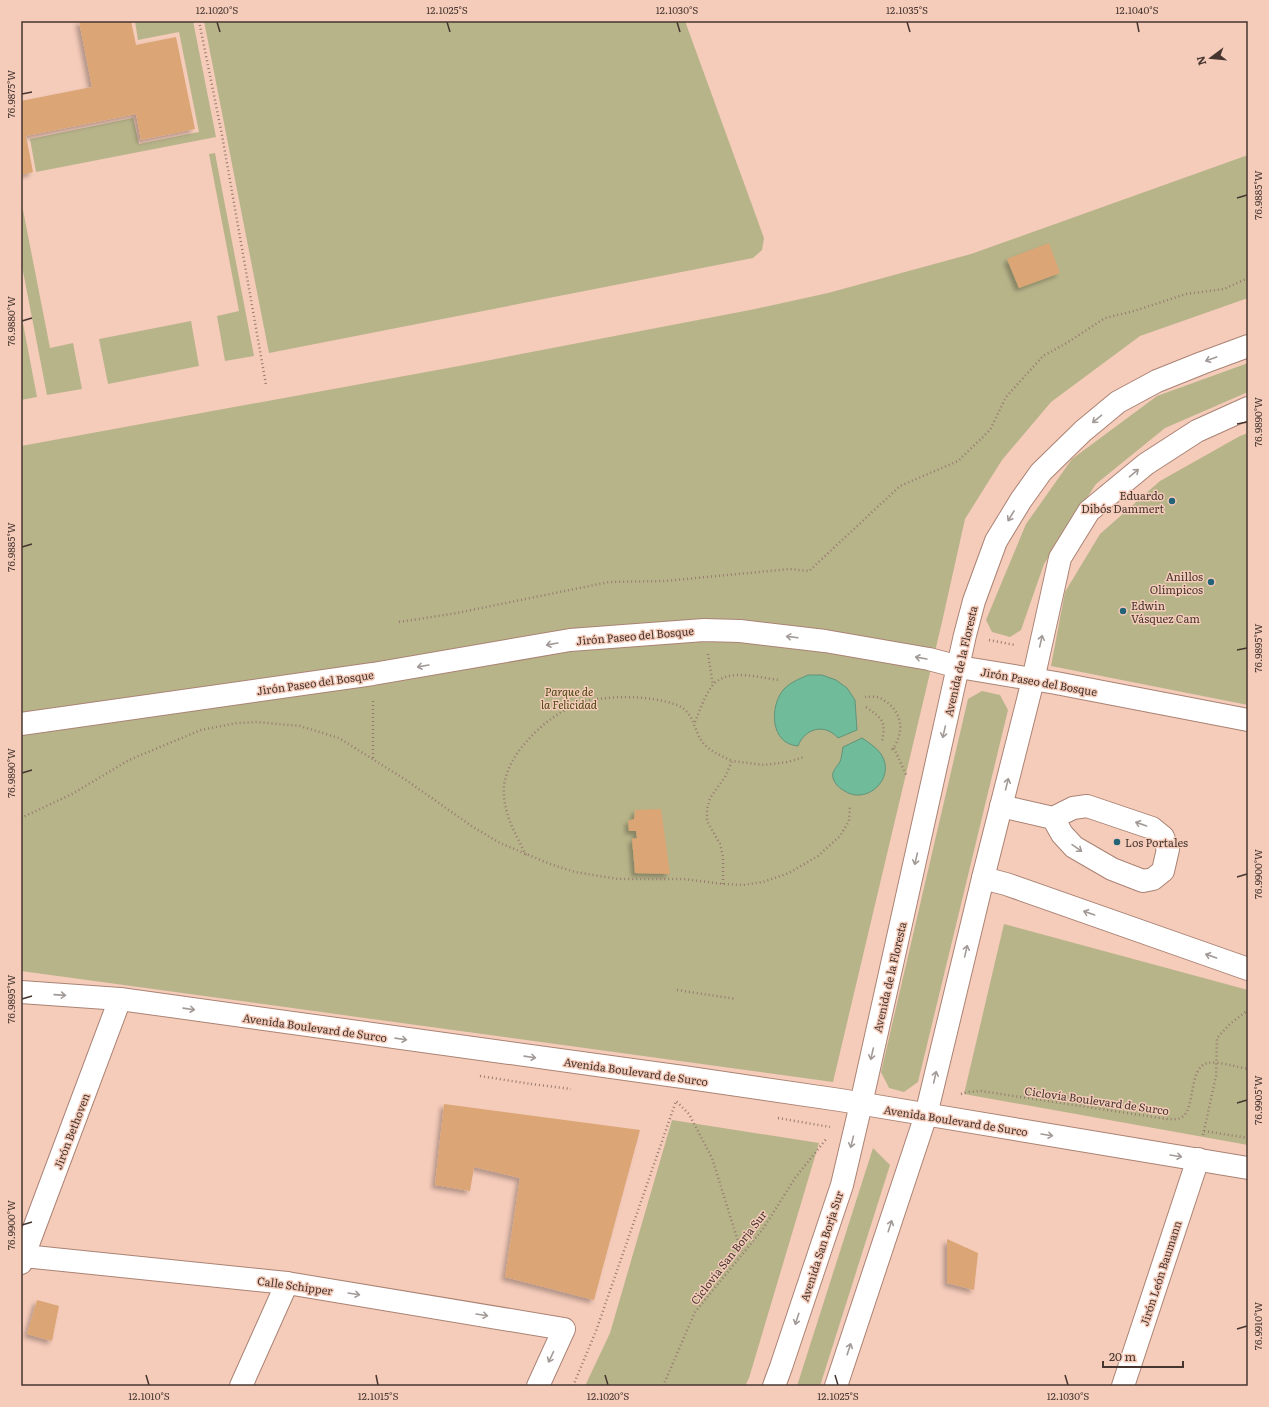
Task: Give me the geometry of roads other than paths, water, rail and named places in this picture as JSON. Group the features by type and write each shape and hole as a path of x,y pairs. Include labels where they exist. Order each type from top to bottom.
{"street":[{"name":"Avenida de la Floresta","path":"861,1104 965,635 974,601 996,540 1021,500 1041,472 1083,430 1118,402 1157,381 1248,346"},
{"path":"836,1386 926,1115 983,878 1033,680 1060,558 1089,511 1146,464 1197,431 1248,408"},
{"name":"Jirón Paseo del Bosque","path":"21,724 373,674 570,640 704,630 740,631 825,641 929,659 959,667 1248,720"},
{"path":"1001,806 1053,818 1073,808 1087,806 1152,828 1162,837 1168,849 1163,871 1153,879 1143,881 1112,869 1074,847 1062,834 1053,818"},
{"path":"983,878 1006,884 1248,969"},
{"name":"Avenida Boulevard de Surco","path":"21,992 120,999 675,1076 861,1104 1248,1168"},
{"name":"Jirón Bethoven","path":"22,1260 120,999"},
{"name":"Avenida San Borja Sur","path":"774,1386 842,1185 861,1104"},
{"name":"Jirón León Baumann","path":"1123,1386 1198,1159"},
{"name":"Calle Schipper","path":"22,1260 288,1283 564,1329 538,1386"},
{"path":"241,1386 288,1283"}],"place":[{"name":"Eduardo Dibós Dammert","path":"1172,501"},
{"name":"Anillos Olímpicos","path":"1211,582"},
{"name":"Edwin Vásquez Cam","path":"1123,611"},
{"name":"Los Portales","path":"1117,842"}],"park label":[{"name":"Parque de la Felicidad","path":"569,697"}]}
